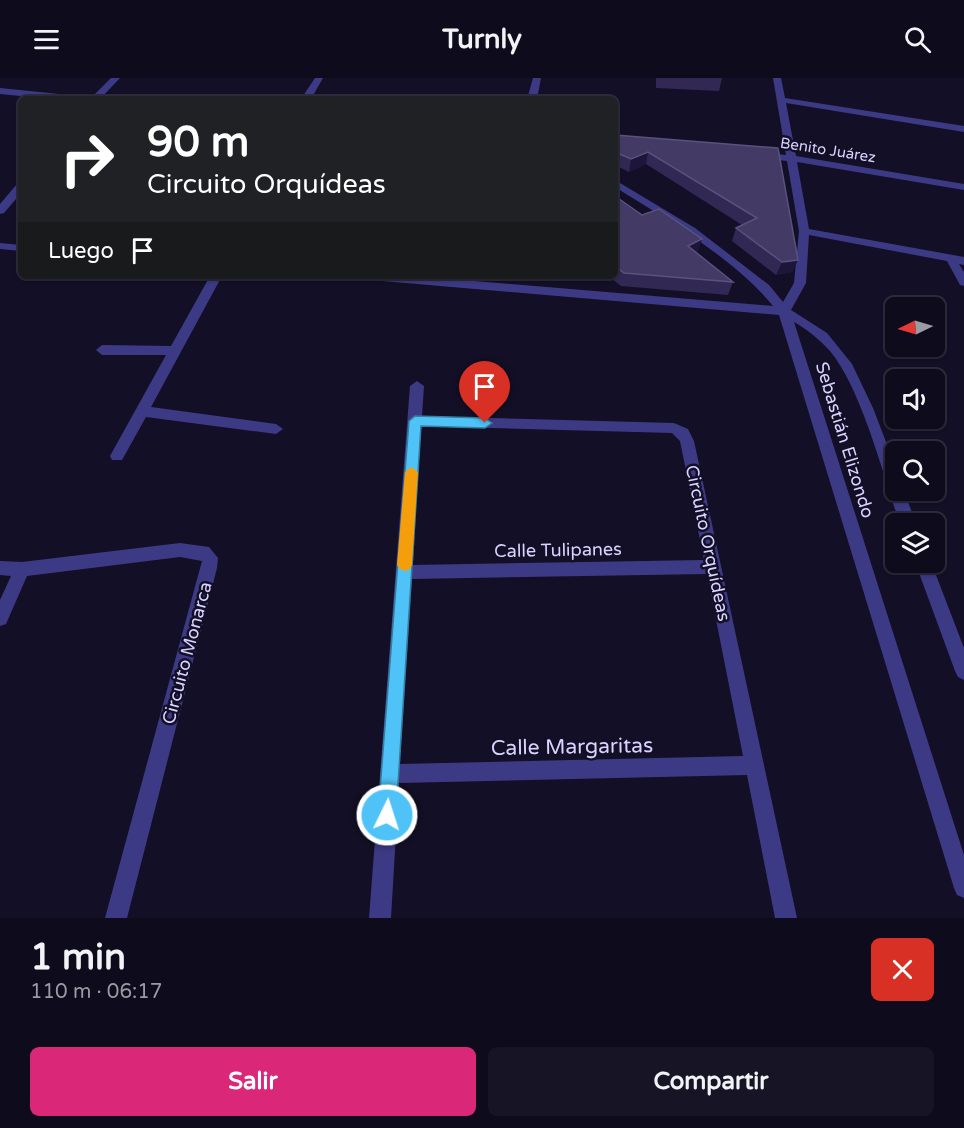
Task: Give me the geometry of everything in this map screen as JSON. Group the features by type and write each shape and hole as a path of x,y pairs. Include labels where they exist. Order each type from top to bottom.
{"street":[{"path":"98,96 116,78"},
{"path":"308,96 319,78"},
{"path":"533,96 537,78"},
{"path":"777,78 789,158 804,231 800,283 784,311"},
{"path":"0,91 50,96"},
{"path":"782,100 964,129"},
{"name":"Benito Juárez","path":"743,154 789,158 964,187"},
{"name":"Sebastián Elizondo","path":"618,185 691,230 765,288 784,311 964,888"},
{"path":"0,211 18,190"},
{"path":"804,231 964,261"},
{"path":"0,246 18,248"},
{"path":"951,258 964,282"},
{"path":"117,456 214,279"},
{"path":"444,279 493,281 784,311 822,334 841,355 856,385 885,461"},
{"path":"102,350 175,351"},
{"path":"380,918 417,386"},
{"path":"141,411 276,429"},
{"name":"Circuito Orquídeas","path":"415,421 679,430 687,441 786,918"},
{"name":"Circuito Monarca","path":"0,568 22,569 180,550 203,552 210,558 116,918"},
{"name":"Calle Tulipanes","path":"404,572 713,567"},
{"path":"0,618 22,569"},
{"path":"927,573 964,671"},
{"name":"Calle Margaritas","path":"390,774 754,765"}],"building":[{"path":"618,135 778,148 798,260 782,262 736,228 757,218 648,152 631,159 618,153"},
{"path":"618,198 642,215 659,209 702,239 688,246 733,282 624,273 618,268"}],"slow traffic":[{"path":"405,565 411,472"}],"route":[{"path":"387,815 415,421 485,423"}]}
